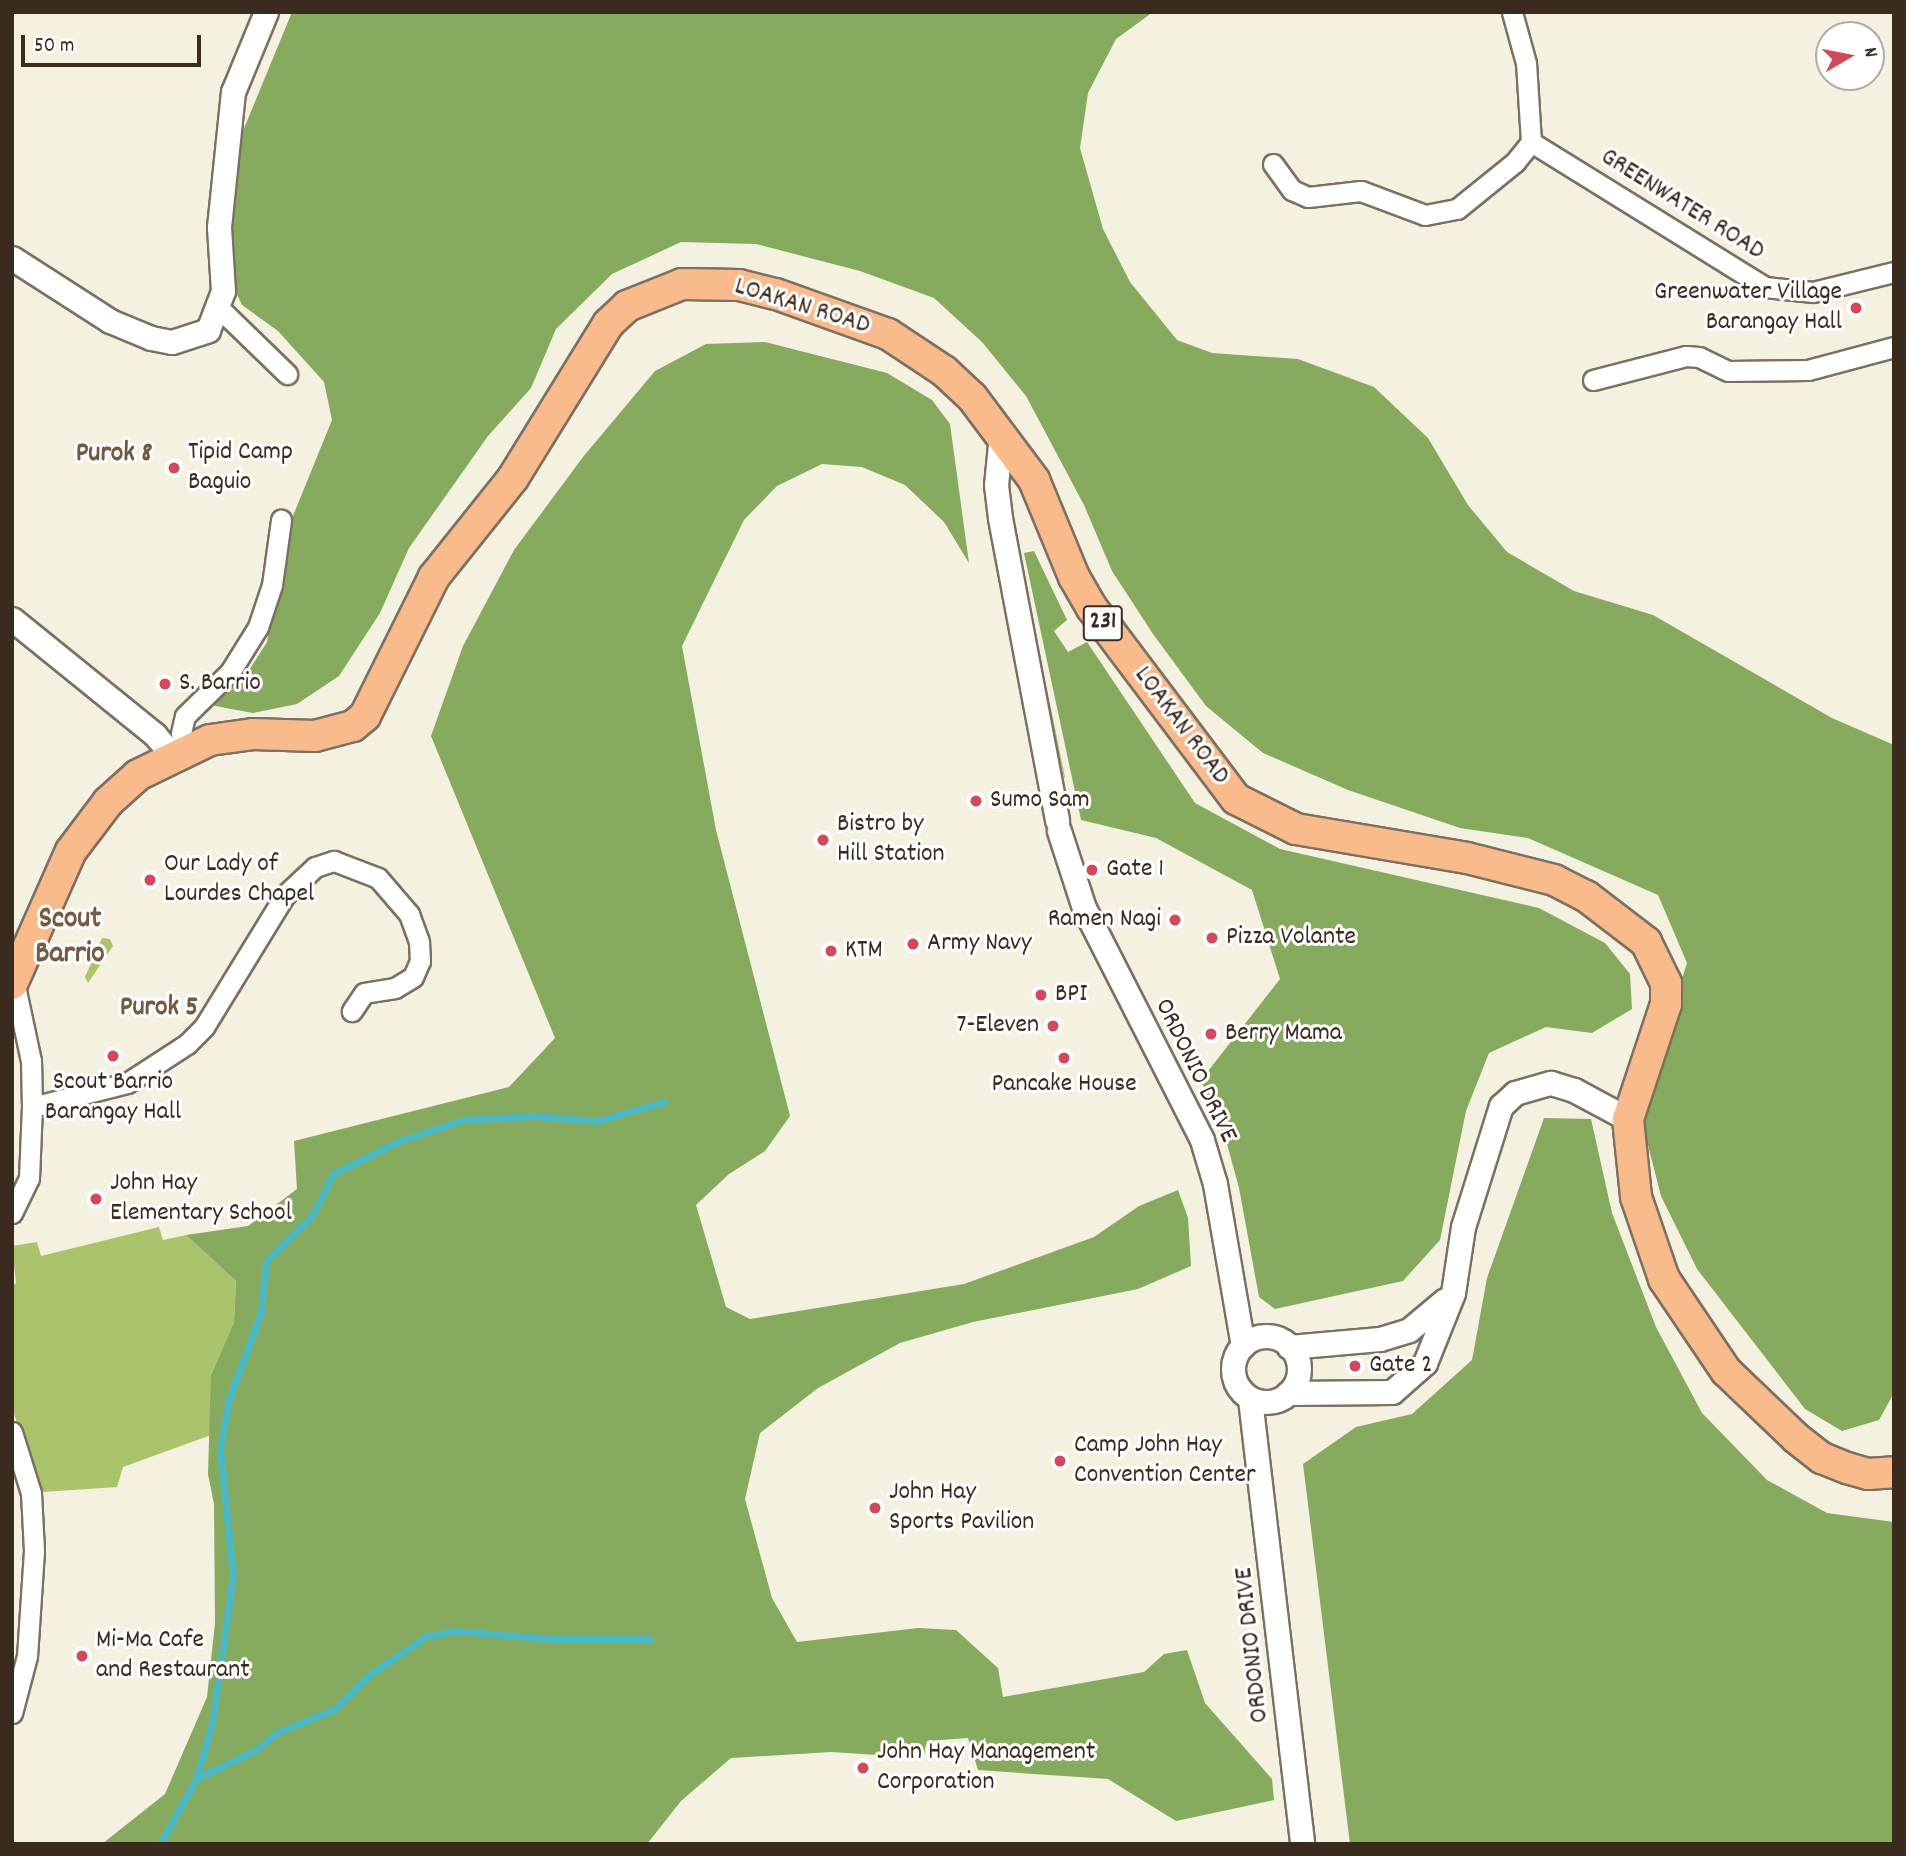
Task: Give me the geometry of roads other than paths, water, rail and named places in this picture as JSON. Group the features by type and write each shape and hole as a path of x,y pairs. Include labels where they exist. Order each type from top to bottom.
{"main road":[{"name":"LOAKAN ROAD","path":"13,983 59,873 86,828 138,775 179,753 234,735 336,732 365,716 434,577 543,434 608,324 653,292 682,284 739,285 878,330 944,371 1001,434 1034,480 1074,577 1092,608 1236,799 1296,829 1467,858 1554,880 1609,911 1646,942 1666,983 1666,1004 1628,1119 1636,1197 1647,1237 1664,1279 1704,1342 1768,1413 1822,1458 1868,1474 1894,1472"}],"street":[{"path":"12,258 110,321 151,338 191,339 208,330 219,308 219,227 233,92 265,12"},
{"path":"1273,164 1299,195 1361,191 1437,216 1466,203 1515,162 1531,142 1526,63 1512,12"},
{"name":"GREENWATER ROAD","path":"1531,142 1765,287 1813,292 1894,272"},
{"path":"219,308 287,374"},
{"path":"1593,380 1686,356 1699,357 1728,371 1808,370 1894,347"},
{"name":"ORDONIO DRIVE","path":"1001,434 996,485 1000,518 1058,826 1084,908 1202,1140 1215,1184 1243,1346 1234,1374 1250,1399 1302,1844"},
{"path":"179,753 185,716 230,672 258,627 272,585 281,520"},
{"path":"12,619 179,753"},
{"path":"32,1107 127,1083 187,1044 204,1027 285,895 315,867 334,862 378,877 408,914 419,942 420,961 413,977 395,988 364,993 352,1011"},
{"path":"12,1213 29,1178 32,1151 31,1061 13,983"},
{"path":"1250,1399 1270,1402 1288,1393 1392,1392 1425,1363 1452,1293 1463,1227 1502,1106 1533,1085 1551,1083 1574,1090 1628,1119"},
{"path":"12,1178 32,1151"},
{"path":"1243,1346 1271,1337 1289,1346 1349,1345 1409,1331 1452,1293"},
{"path":"1288,1393 1298,1366 1289,1346"},
{"path":"12,1432 30,1493 34,1552 27,1656 12,1713"}],"waterway":[{"path":"160,1844 196,1779 212,1724 233,1575 220,1449 229,1399 261,1312 266,1261 312,1216 333,1174 399,1141 463,1120 532,1116 597,1121 664,1102"},
{"path":"196,1779 254,1751 278,1732 335,1709 368,1676 427,1636 457,1631 553,1639 650,1639"}],"place":[{"name":"Greenwater Village Barangay Hall","path":"1856,308"},
{"name":"Tipid Camp Baguio","path":"174,468"},
{"name":"S. Barrio","path":"165,684"},
{"name":"Sumo Sam","path":"976,801"},
{"name":"Bistro by Hill Station","path":"823,840"},
{"name":"Gate 1","path":"1092,870"},
{"name":"Our Lady of Lourdes Chapel","path":"150,880"},
{"name":"Ramen Nagi","path":"1175,920"},
{"name":"Pizza Volante","path":"1212,938"},
{"name":"Army Navy","path":"913,944"},
{"name":"KTM","path":"831,951"},
{"name":"BPI","path":"1041,995"},
{"name":"7-Eleven","path":"1053,1026"},
{"name":"Berry Mama","path":"1211,1034"},
{"name":"Scout Barrio Barangay Hall","path":"113,1056"},
{"name":"Pancake House","path":"1064,1058"},
{"name":"John Hay Elementary School","path":"96,1199"},
{"name":"Gate 2","path":"1355,1366"},
{"name":"Camp John Hay Convention Center","path":"1060,1461"},
{"name":"John Hay Sports Pavilion","path":"875,1508"},
{"name":"Mi-Ma Cafe and Restaurant","path":"82,1656"},
{"name":"John Hay Management Corporation","path":"863,1768"}],"district":[{"name":"Purok 8","path":"114,455"},
{"name":"Scout Barrio","path":"70,938"},
{"name":"Purok 5","path":"159,1009"}]}
